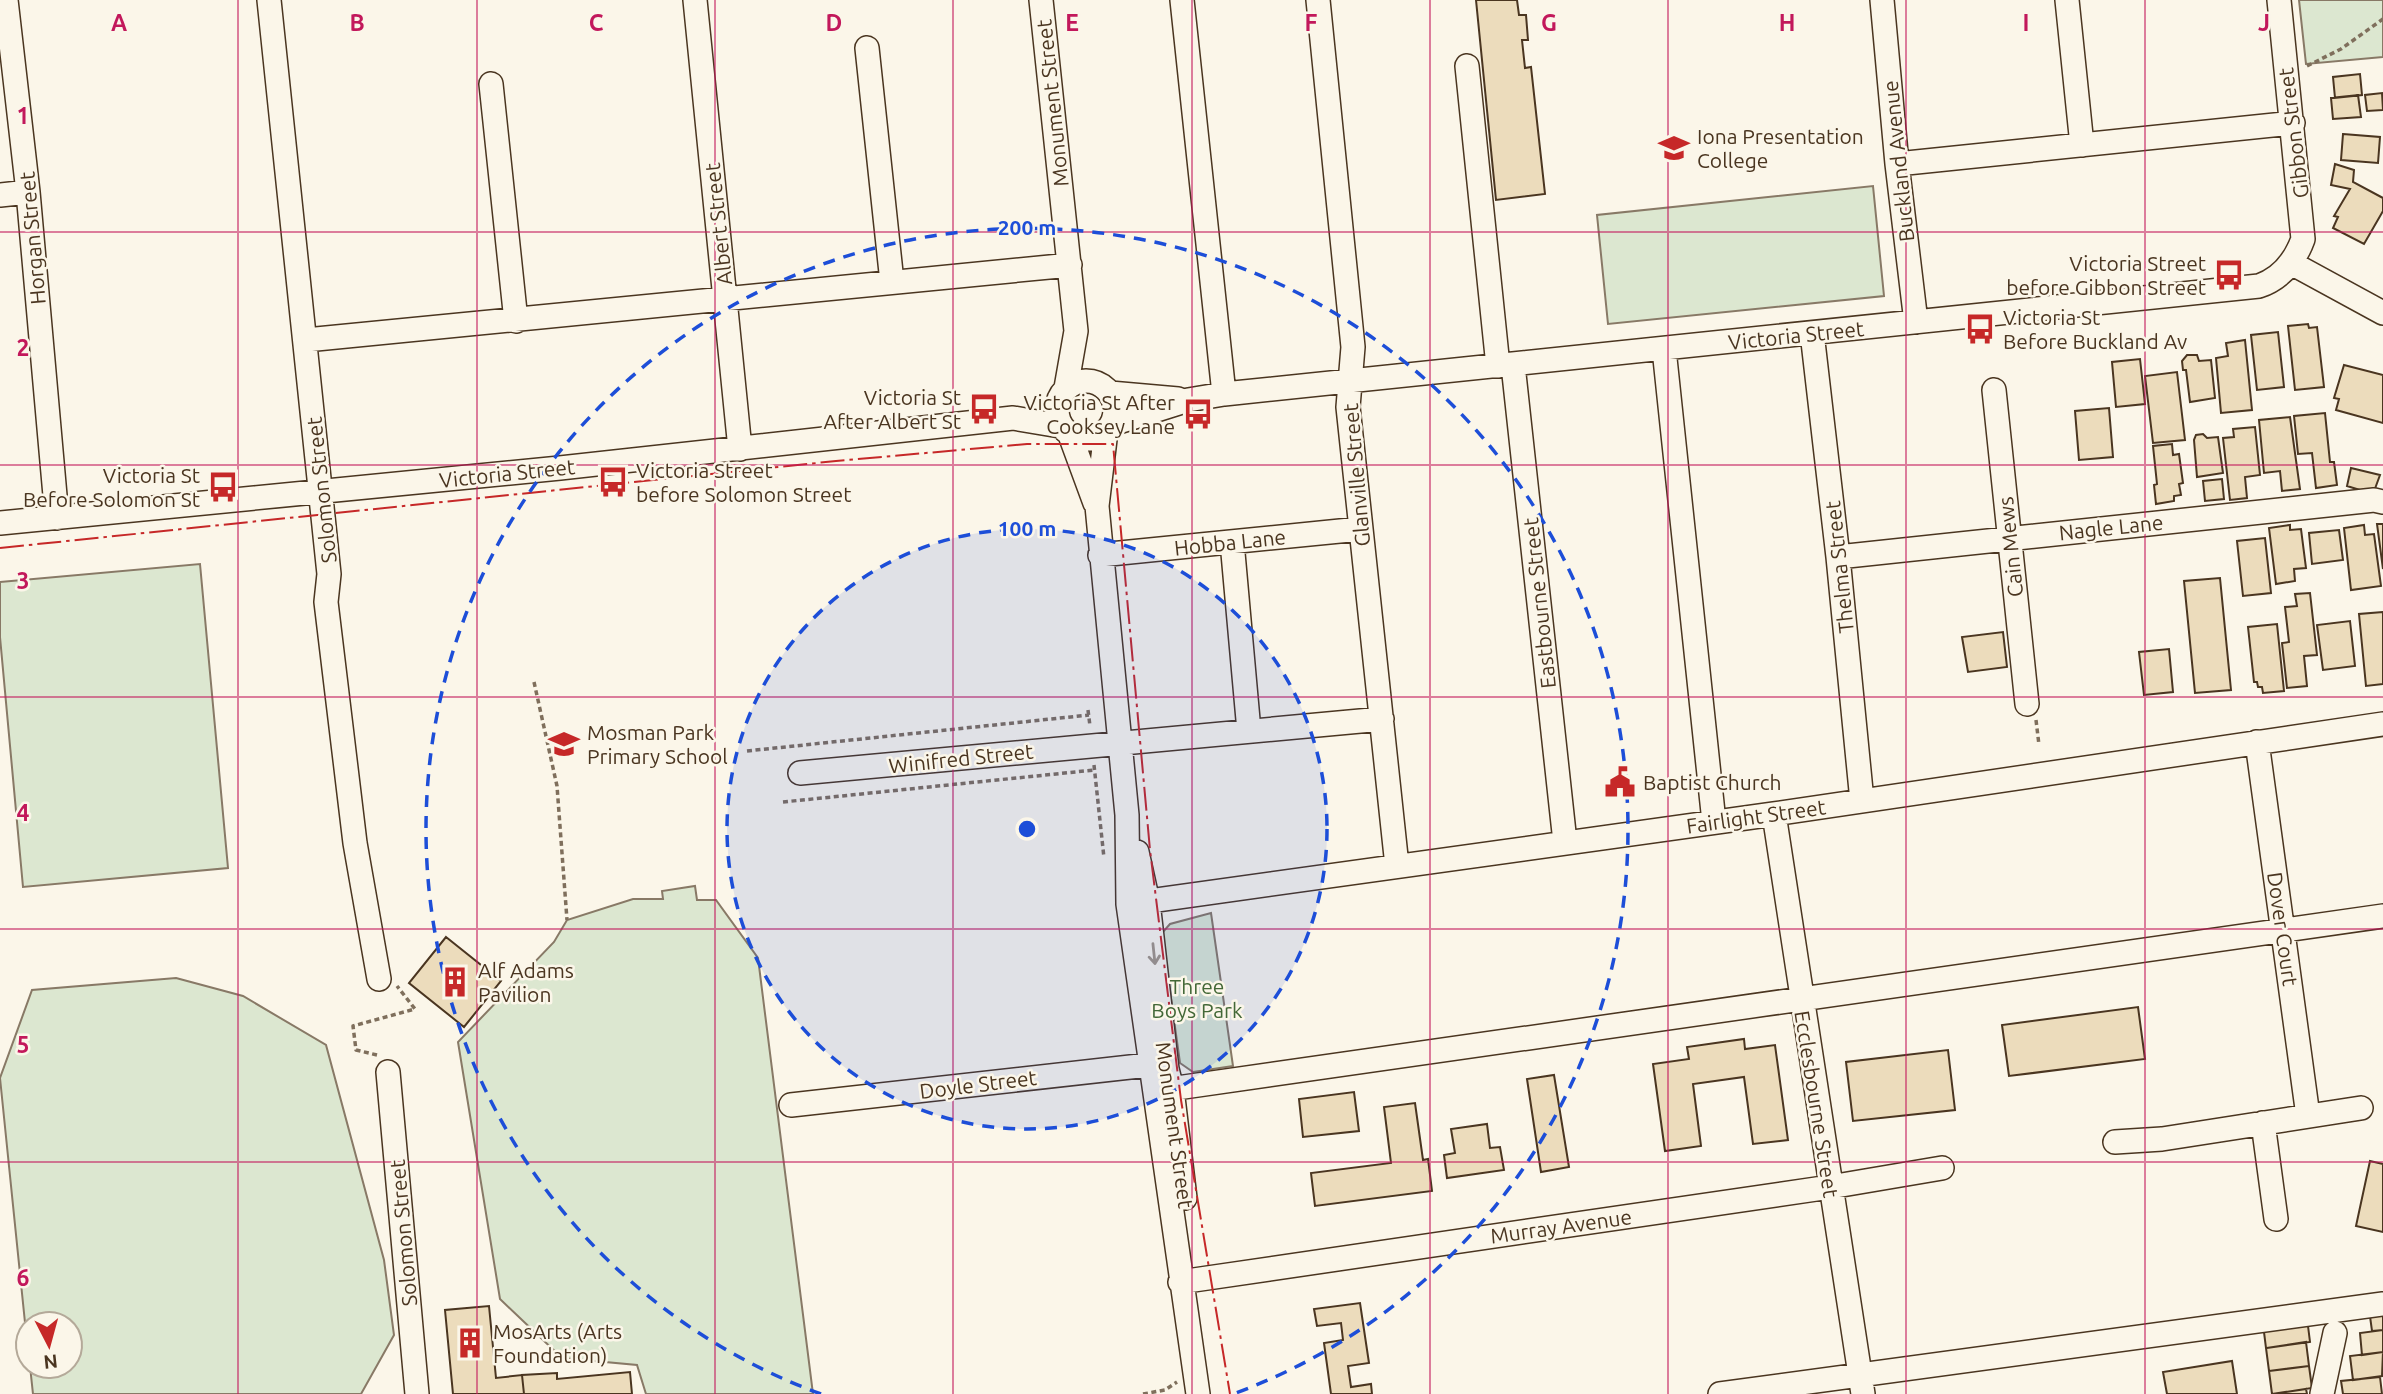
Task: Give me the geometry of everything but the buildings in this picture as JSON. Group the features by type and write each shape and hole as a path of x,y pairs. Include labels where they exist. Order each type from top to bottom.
{"street":[{"name":"Horgan Street","path":"6,0 28,192 57,518"},
{"name":"Solomon Street","path":"269,0 329,575 326,602 355,843 379,979"},
{"name":"Albert Street","path":"695,0 740,449"},
{"name":"Monument Street","path":"1041,0 1076,331 1062,394"},
{"path":"1182,0 1224,394"},
{"name":"Glanville Street","path":"1318,0 1353,347 1348,407 1397,866"},
{"name":"Buckland Avenue","path":"1882,0 1897,164 1916,322"},
{"path":"2067,0 2082,145"},
{"name":"Gibbon Street","path":"2278,0 2304,225 2304,239 2291,263"},
{"path":"867,48 892,282"},
{"name":"Eastbourne Street","path":"1467,66 1564,842"},
{"path":"491,84 516,321"},
{"path":"1897,164 2293,123"},
{"path":"0,195 28,192"},
{"path":"2291,263 2383,313"},
{"name":"Victoria Street","path":"1109,427 1188,400 1224,394 2259,286 2272,281 2291,263"},
{"path":"306,340 1070,265"},
{"name":"Monument Street","path":"1076,331 1105,388"},
{"name":"Thelma Street","path":"1812,333 1862,801"},
{"path":"1664,348 1714,822"},
{"path":"1082,381 1105,388 1115,408 1109,427 1089,439 1065,431 1057,418 1062,394 1082,381"},
{"name":"Victoria Street","path":"1105,388 1188,400"},
{"name":"Cain Mews","path":"1994,390 2027,704"},
{"name":"Victoria Street","path":"0,523 740,449 1013,418 1062,394"},
{"name":"Victoria Street","path":"1013,418 1065,431"},
{"name":"Monument Street","path":"1109,427 1097,506 1100,555 1127,815 1188,1281 1198,1394"},
{"name":"Monument Street","path":"1065,431 1097,506"},
{"name":"Nagle Lane","path":"1838,557 2374,499 2383,502"},
{"name":"Hobba Lane","path":"1100,555 1360,529"},
{"path":"1232,542 1249,731"},
{"name":"Winifred Street","path":"800,774 1382,719"},
{"name":"Fairlight Street","path":"1138,903 1774,814 2383,724"},
{"name":"Dover Court","path":"2256,742 2308,1116"},
{"name":"Ecclesbourne Street","path":"1774,814 1861,1384"},
{"path":"1164,1090 2383,916"},
{"name":"Doyle Street","path":"791,1105 1159,1063"},
{"name":"Solomon Street","path":"388,1072 417,1394"},
{"path":"2115,1142 2162,1139 2361,1108"},
{"path":"2263,1123 2276,1219"},
{"name":"Murray Avenue","path":"1188,1281 1830,1187 1941,1168"},
{"name":"Monument Street","path":"1188,1281 1214,1394"},
{"path":"1720,1394 1861,1384 2383,1304"},
{"path":"2322,1394 2336,1333"}],"path":[{"path":"2287,76 2341,49 2383,19"},
{"path":"534,682 557,786 567,920"},
{"path":"747,751 1089,715"},
{"path":"783,802 1095,770"},
{"path":"379,979 400,987 415,1009 353,1026 356,1049 380,1055 388,1072"}],"green space":[{"path":"2299,0 2383,0 2383,57 2306,64"},
{"path":"1873,186 1884,296 1608,324 1597,215"},
{"path":"200,564 228,868 23,887 0,637 0,582"},
{"path":"695,886 697,900 716,900 758,958 813,1394 646,1394 637,1365 562,1358 500,1299 458,1042 554,942 567,920 633,899 663,899 662,891"},
{"name":"Three Boys Park","path":"1211,913 1233,1066 1193,1072 1180,1063 1162,933 1170,924"},
{"path":"176,978 243,996 326,1045 384,1260 394,1335 361,1394 33,1394 32,1380 84,1380 84,1310 24,1310 0,1078 32,990"}],"power":[{"path":"0,548 836,461 1027,444 1113,444 1150,850 1181,1100 1230,1394"}],"place":[{"name":"Iona Presentation College","path":"1674,148"},
{"name":"Victoria Street before Gibbon Street","path":"2229,275"},
{"name":"Victoria St Before Buckland Av","path":"1980,329"},
{"name":"Victoria St After Albert St","path":"984,409"},
{"name":"Victoria St After Cooksey Lane","path":"1198,414"},
{"name":"Victoria Street before Solomon Street","path":"613,482"},
{"name":"Victoria St Before Solomon St","path":"223,487"},
{"name":"Mosman Park Primary School","path":"564,744"},
{"name":"Baptist Church","path":"1620,782"},
{"name":"Alf Adams Pavilion","path":"455,982"},
{"name":"MosArts (Arts Foundation)","path":"470,1343"}]}
